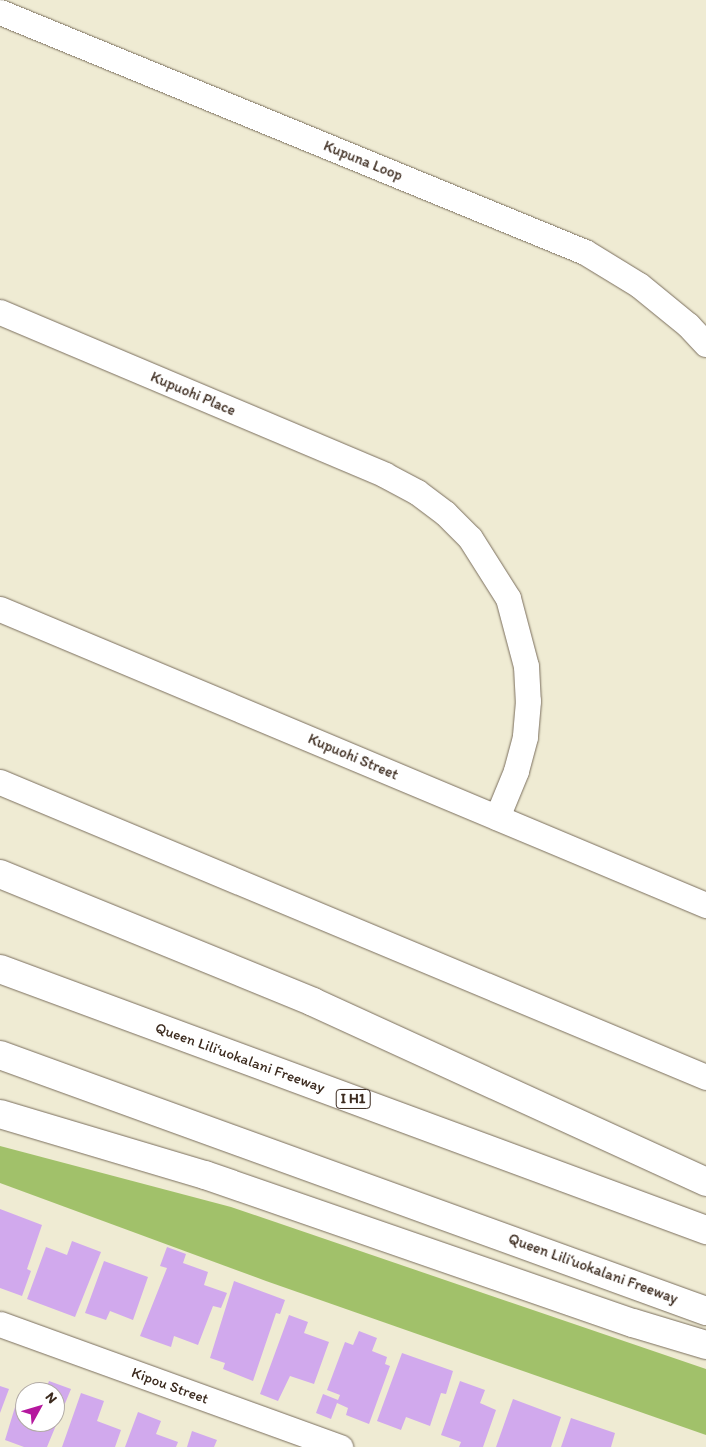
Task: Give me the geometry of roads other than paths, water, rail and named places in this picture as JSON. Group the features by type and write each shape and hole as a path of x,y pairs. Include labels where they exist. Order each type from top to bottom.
{"highway":[{"path":"0,874 313,1002 706,1182"},
{"name":"Queen Liliʻuokalani Freeway","path":"0,968 706,1230"},
{"name":"Queen Liliʻuokalani Freeway","path":"0,1054 706,1310"},
{"path":"0,1114 205,1175 633,1323 706,1344"}],"street":[{"name":"Kupuna Loop","path":"0,12 585,252 639,285 688,325 706,344"},
{"name":"Kupuohi Place","path":"0,312 386,475 416,492 445,513 470,538 508,598 520,632 526,666 528,702 525,737 516,771 497,817"},
{"name":"Kupuohi Street","path":"0,609 706,905"},
{"path":"0,782 706,1078"},
{"name":"Kipou Street","path":"0,1324 340,1447"}]}
